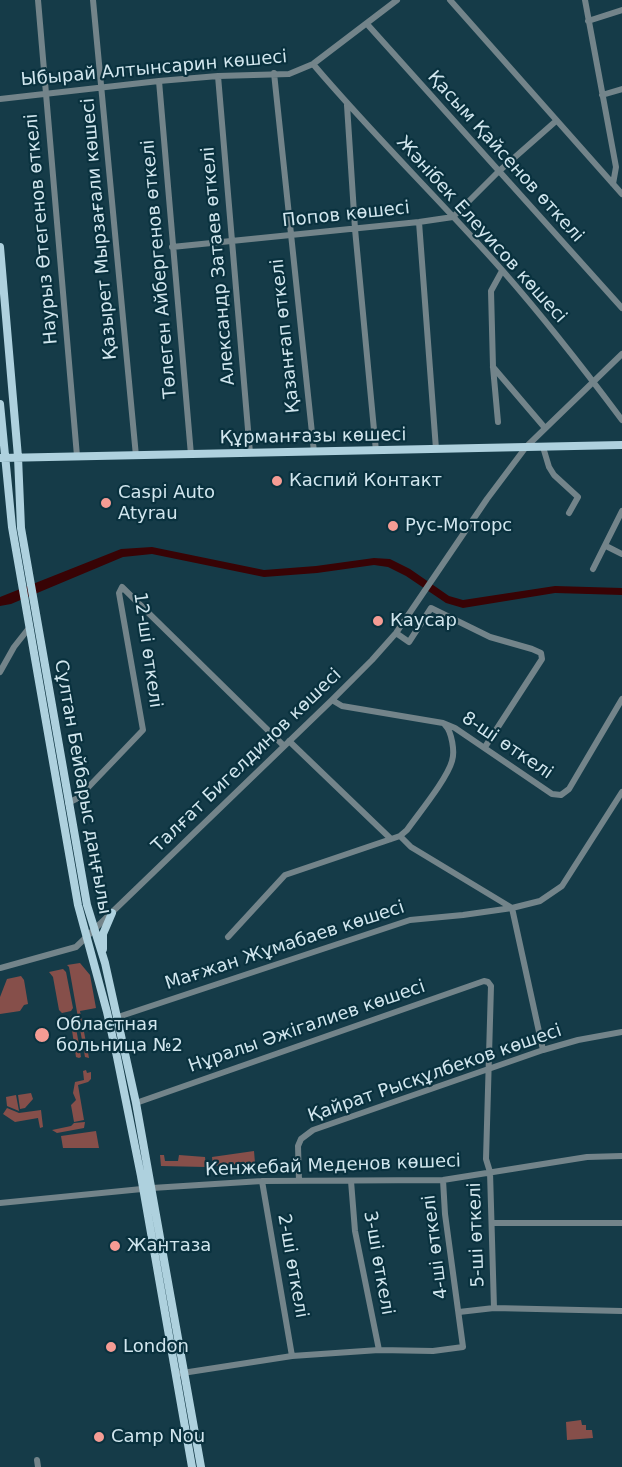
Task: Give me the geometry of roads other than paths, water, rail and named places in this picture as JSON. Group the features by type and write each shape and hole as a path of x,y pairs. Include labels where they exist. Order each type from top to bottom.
{"main road":[{"name":"Сұлтан Бейбарыс даңғылы","path":"0,247 18,457 21,528 87,905 105,963 118,1017 152,1188 192,1467"},
{"name":"Сұлтан Бейбарыс даңғылы","path":"0,404 2,456 12,527 78,905 107,1012 166,1291"},
{"path":"16,442 23,453 34,457"},
{"name":"Құрманғазы көшесі","path":"2,456 135,456 622,445"},
{"path":"19,477 24,464 34,457"},
{"path":"105,963 103,934 112,913"},
{"name":"Сұлтан Бейбарыс даңғылы","path":"180,1374 201,1467"}],"street":[{"name":"Наурыз Өтегенов өткелі","path":"38,0 76,456"},
{"name":"Қазырет Мырзағали көшесі","path":"93,0 135,456"},
{"name":"Ыбырай Алтынсарин көшесі","path":"0,99 159,81 218,76 289,74 313,64 397,0"},
{"path":"450,0 622,194"},
{"path":"585,0 614,150 616,167 613,184"},
{"path":"588,21 622,10"},
{"name":"Қасым Қайсенов өткелі","path":"367,24 622,308"},
{"name":"Жәнібек Елеуисов көшесі","path":"313,64 347,104 502,271 593,381 622,420"},
{"name":"Қазанғап өткелі","path":"274,73 314,452"},
{"name":"Александр Затаев өткелі","path":"218,76 250,453"},
{"name":"Төлеген Айбергенов өткелі","path":"159,81 191,455"},
{"path":"602,95 622,88"},
{"path":"347,104 355,229 376,451"},
{"path":"453,217 498,172 556,121"},
{"path":"614,150 622,148"},
{"name":"Попов көшесі","path":"172,247 453,217"},
{"path":"419,222 436,449"},
{"path":"498,422 493,367 491,291 502,271"},
{"path":"526,447 622,354"},
{"path":"493,367 545,428"},
{"name":"Талғат Бигелдинов көшесі","path":"0,967 76,948 332,700 396,633 442,564 526,447"},
{"path":"543,447 555,476 578,497 569,513"},
{"path":"593,569 622,511"},
{"path":"606,546 622,554"},
{"name":"12-ші өткелі","path":"68,803 78,798 143,730 119,593 122,587 286,744"},
{"path":"396,633 409,642 431,608 490,637 541,653 542,659 485,747"},
{"path":"0,672 14,647 29,628"},
{"name":"8-ші өткелі","path":"332,700 342,706 443,723 485,747 552,794 561,795 569,789 622,699"},
{"path":"228,937 285,875 392,839 407,830 448,771 453,760 450,729 443,723"},
{"path":"286,744 392,839"},
{"name":"Мағжан Жұмабаев көшесі","path":"118,1017 410,920 512,908 540,901 562,886 622,792"},
{"path":"400,836 411,847 512,908 543,1050"},
{"name":"Нұралы Әжiгалиев көшесi","path":"136,1103 484,981 488,982"},
{"name":"5-ші өткелі","path":"488,982 491,986 486,1159 490,1172 494,1308"},
{"name":"Қайрат Рысқұлбеков көшесі","path":"299,1181 298,1146 301,1139 313,1130 543,1050 578,1040 622,1032"},
{"name":"Кенжебай Меденов көшесі","path":"0,1203 152,1188 262,1181 443,1180 587,1157 622,1156"},
{"name":"4-ші өткелі","path":"379,1350 433,1351 463,1347 445,1214 443,1180"},
{"name":"2-ші өткелі","path":"262,1181 292,1356"},
{"name":"3-ші өткелі","path":"351,1181 355,1231 379,1350"},
{"path":"492,1223 622,1223"},
{"path":"459,1312 494,1308 622,1311"},
{"path":"180,1374 292,1356 379,1350"}],"place":[{"name":"Каспий Контакт","path":"277,481"},
{"name":"Caspi Auto Atyrau","path":"106,503"},
{"name":"Рус-Моторс","path":"393,526"},
{"name":"Каусар","path":"378,621"},
{"name":"Областная больница №2","path":"42,1035"},
{"name":"Жантаза","path":"115,1246"},
{"name":"London","path":"111,1347"},
{"name":"Camp Nou","path":"99,1437"}]}
